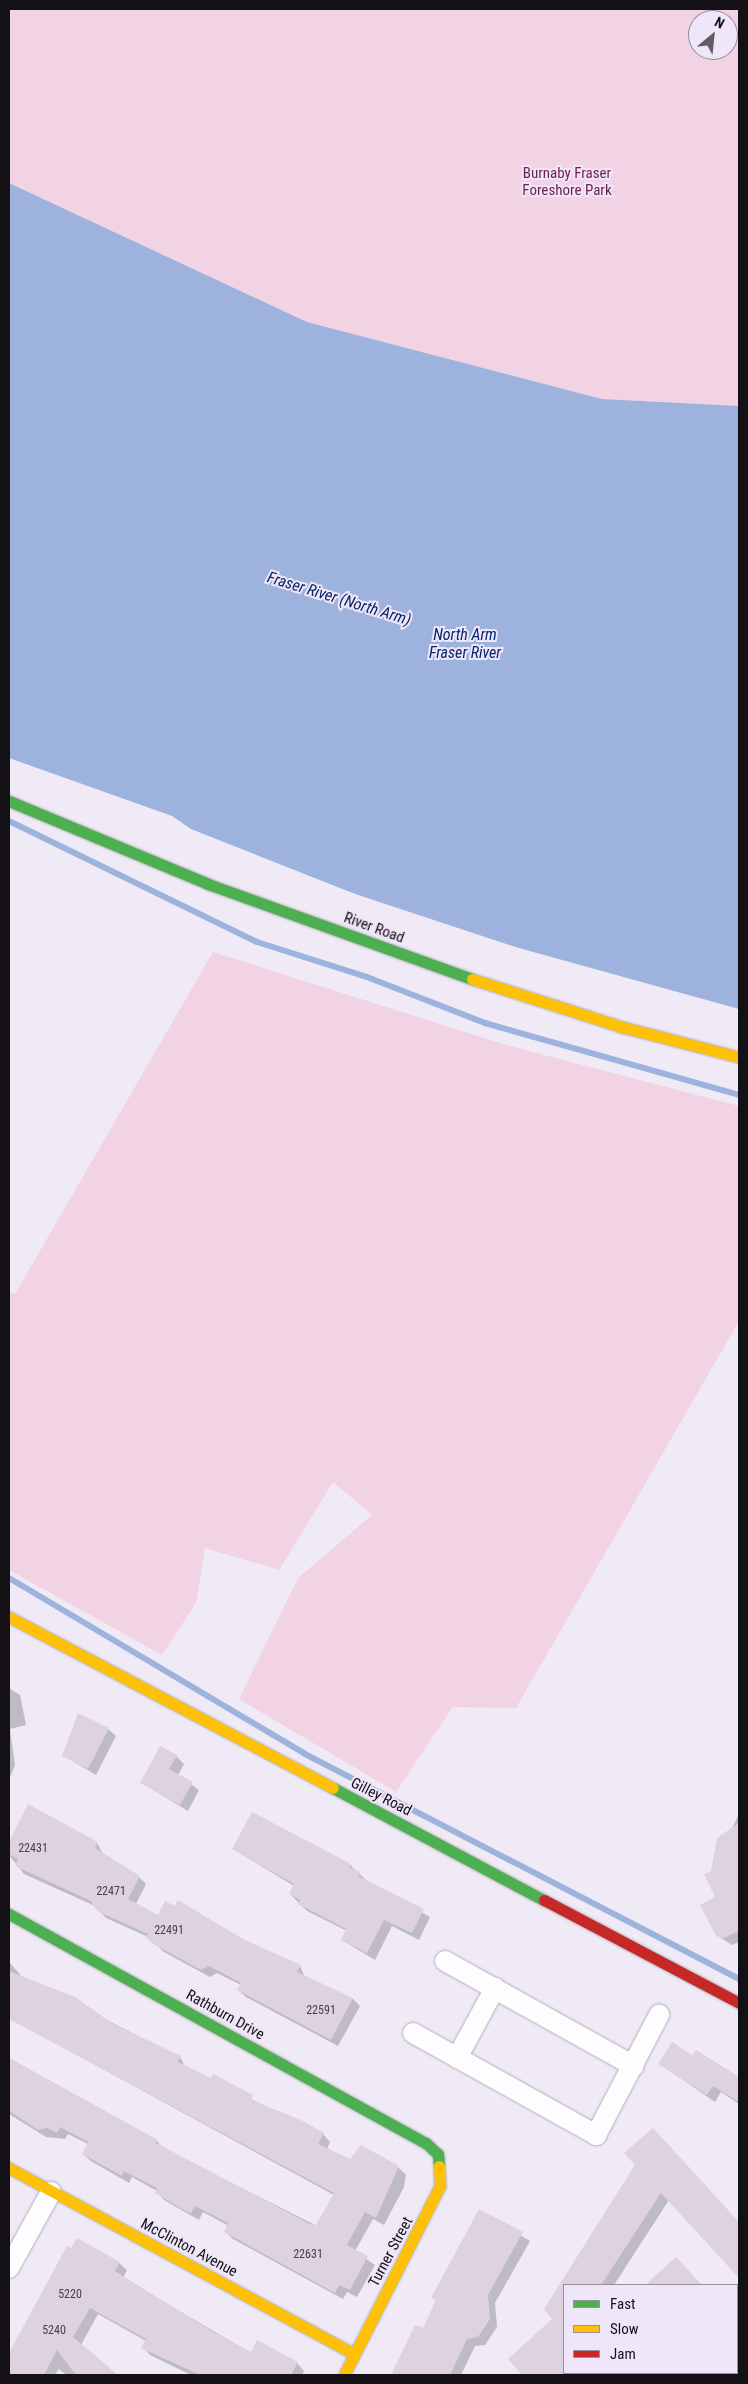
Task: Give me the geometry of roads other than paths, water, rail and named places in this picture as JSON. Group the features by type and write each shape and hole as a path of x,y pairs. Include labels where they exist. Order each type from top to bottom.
{"street":[{"name":"River Road","path":"9,801 208,884 446,971 622,1027 739,1056"},
{"name":"Gilley Road","path":"9,1617 739,2003"},
{"name":"Rathburn Drive","path":"9,1914 426,2143"},
{"path":"445,1961 634,2066"},
{"path":"457,2058 495,1988"},
{"path":"413,2034 596,2135 634,2066 659,2015"},
{"name":"Turner Street","path":"344,2375 440,2186 442,2167 426,2143"},
{"name":"McClinton Avenue","path":"9,2168 354,2354"},
{"path":"9,2268 51,2192"}],"water":[{"name":"North Arm Fraser River","path":"9,183 307,322 602,399 739,406 739,1021 334,887 9,767"}],"waterway":[{"path":"9,821 257,942 367,977 485,1023 739,1095"},
{"path":"9,1578 305,1754 739,1979"}],"park label":[{"name":"Burnaby Fraser Foreshore Park","path":"567,182"}],"water label":[{"name":"Fraser River (North Arm)","path":"339,599"}]}
